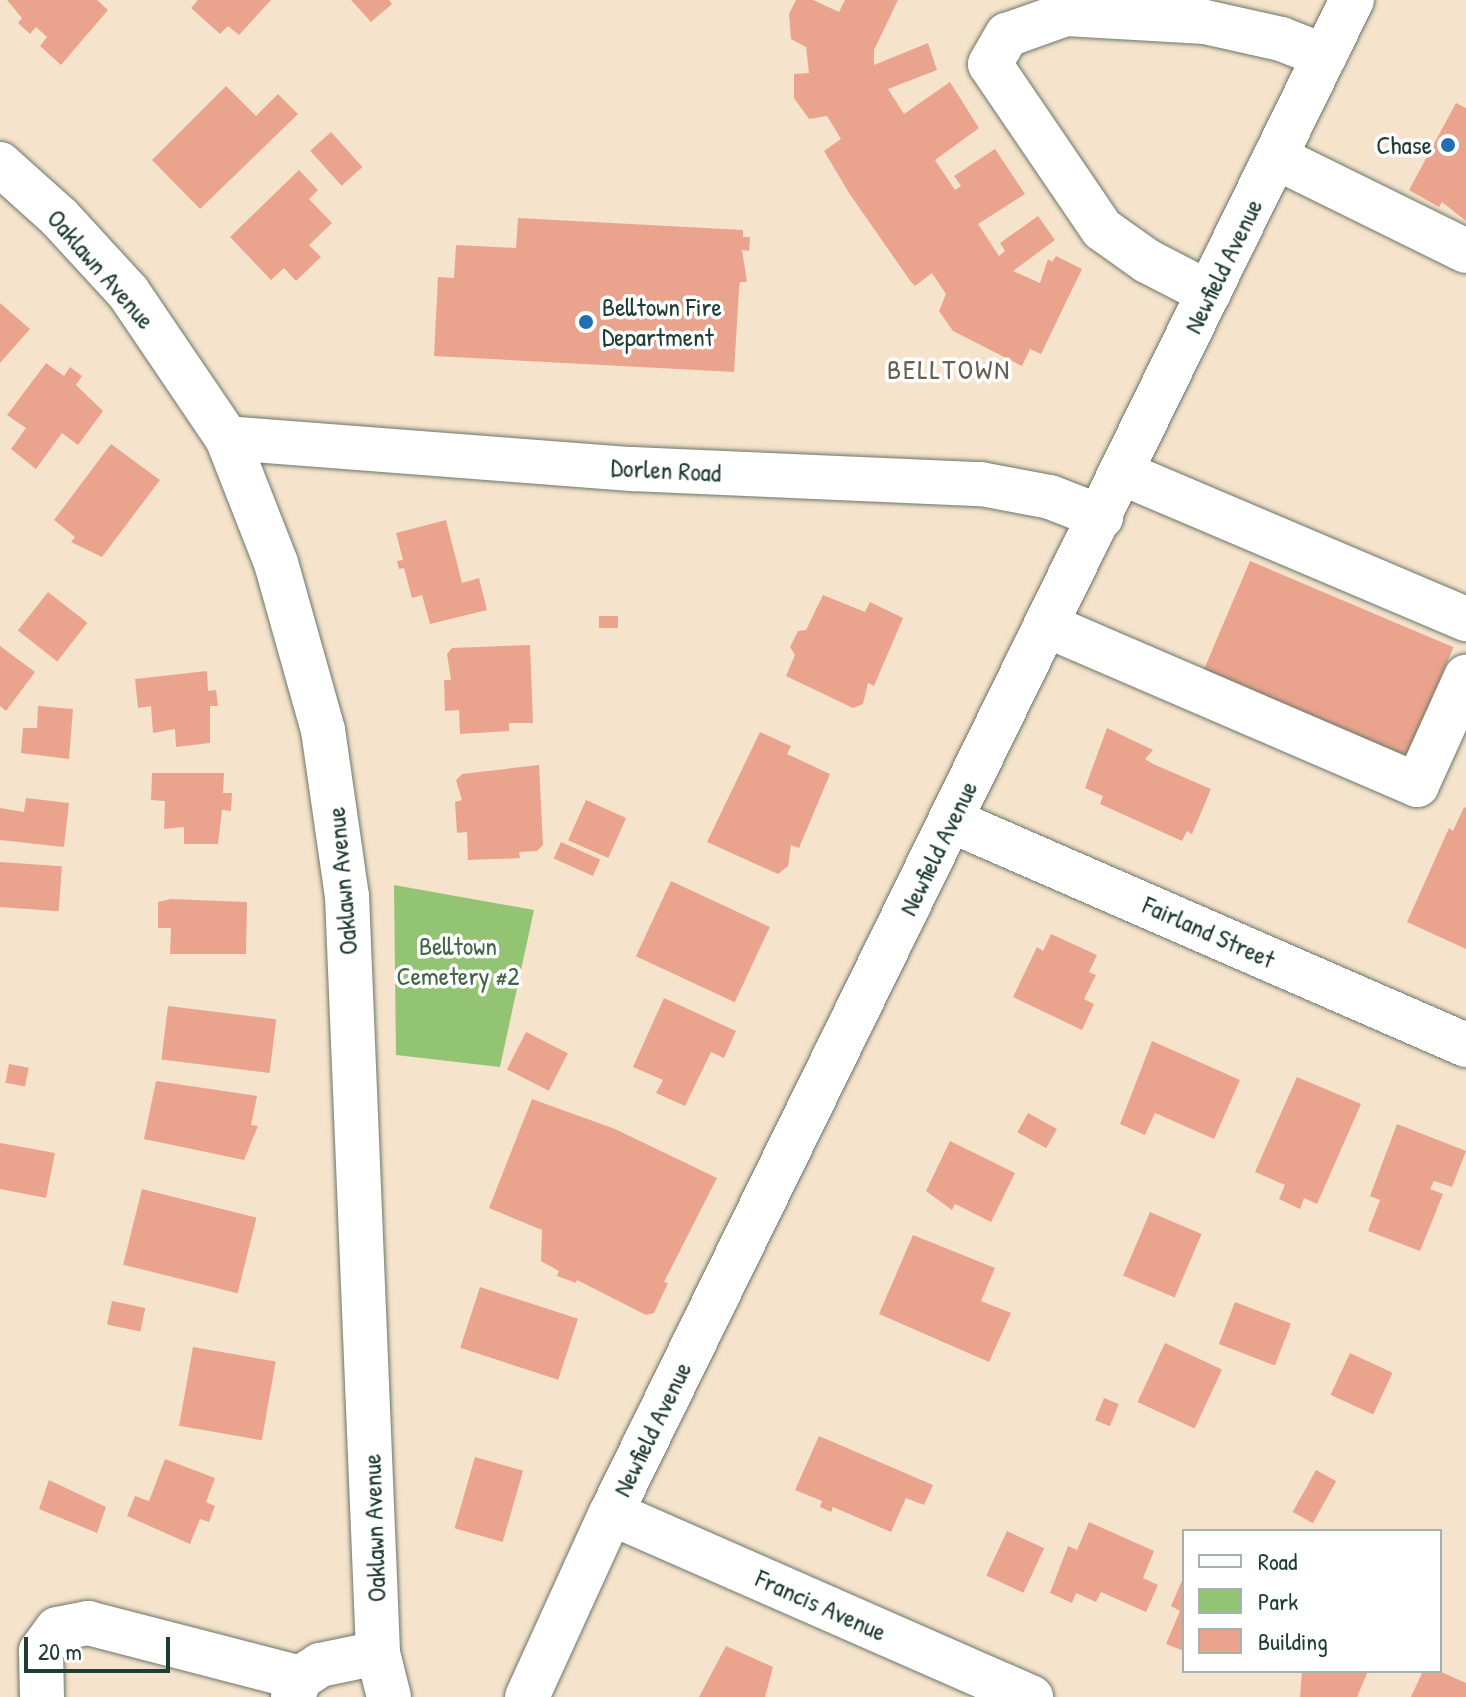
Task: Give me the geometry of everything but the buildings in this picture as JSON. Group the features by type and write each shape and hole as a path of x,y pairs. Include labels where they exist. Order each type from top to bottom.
{"street":[{"name":"Newfield Avenue","path":"527,1697 611,1513 1352,0"},
{"path":"1209,293 1147,261 1102,229 990,64 1007,35 1066,14 1205,22 1281,39 1325,56"},
{"path":"1275,157 1466,251"},
{"name":"Oaklawn Avenue","path":"0,164 59,217 128,292 227,438 276,563 323,730 342,851 378,1653 389,1697"},
{"name":"Dorlen Road","path":"227,438 632,469 981,484 1050,497 1101,517"},
{"path":"1122,473 1466,619"},
{"path":"1048,626 1417,785 1466,677"},
{"name":"Fairland Street","path":"952,821 1466,1045"},
{"name":"Francis Avenue","path":"611,1513 1031,1697"},
{"path":"42,1697 41,1651 57,1629 88,1623 296,1687 320,1665 378,1653"}],"green space":[{"name":"Belltown Cemetery #2","path":"394,885 534,910 500,1067 396,1055"}],"place":[{"name":"Chase","path":"1448,145"},
{"name":"Belltown Fire Department","path":"586,322"}],"district":[{"name":"BELLTOWN","path":"949,369"}]}
